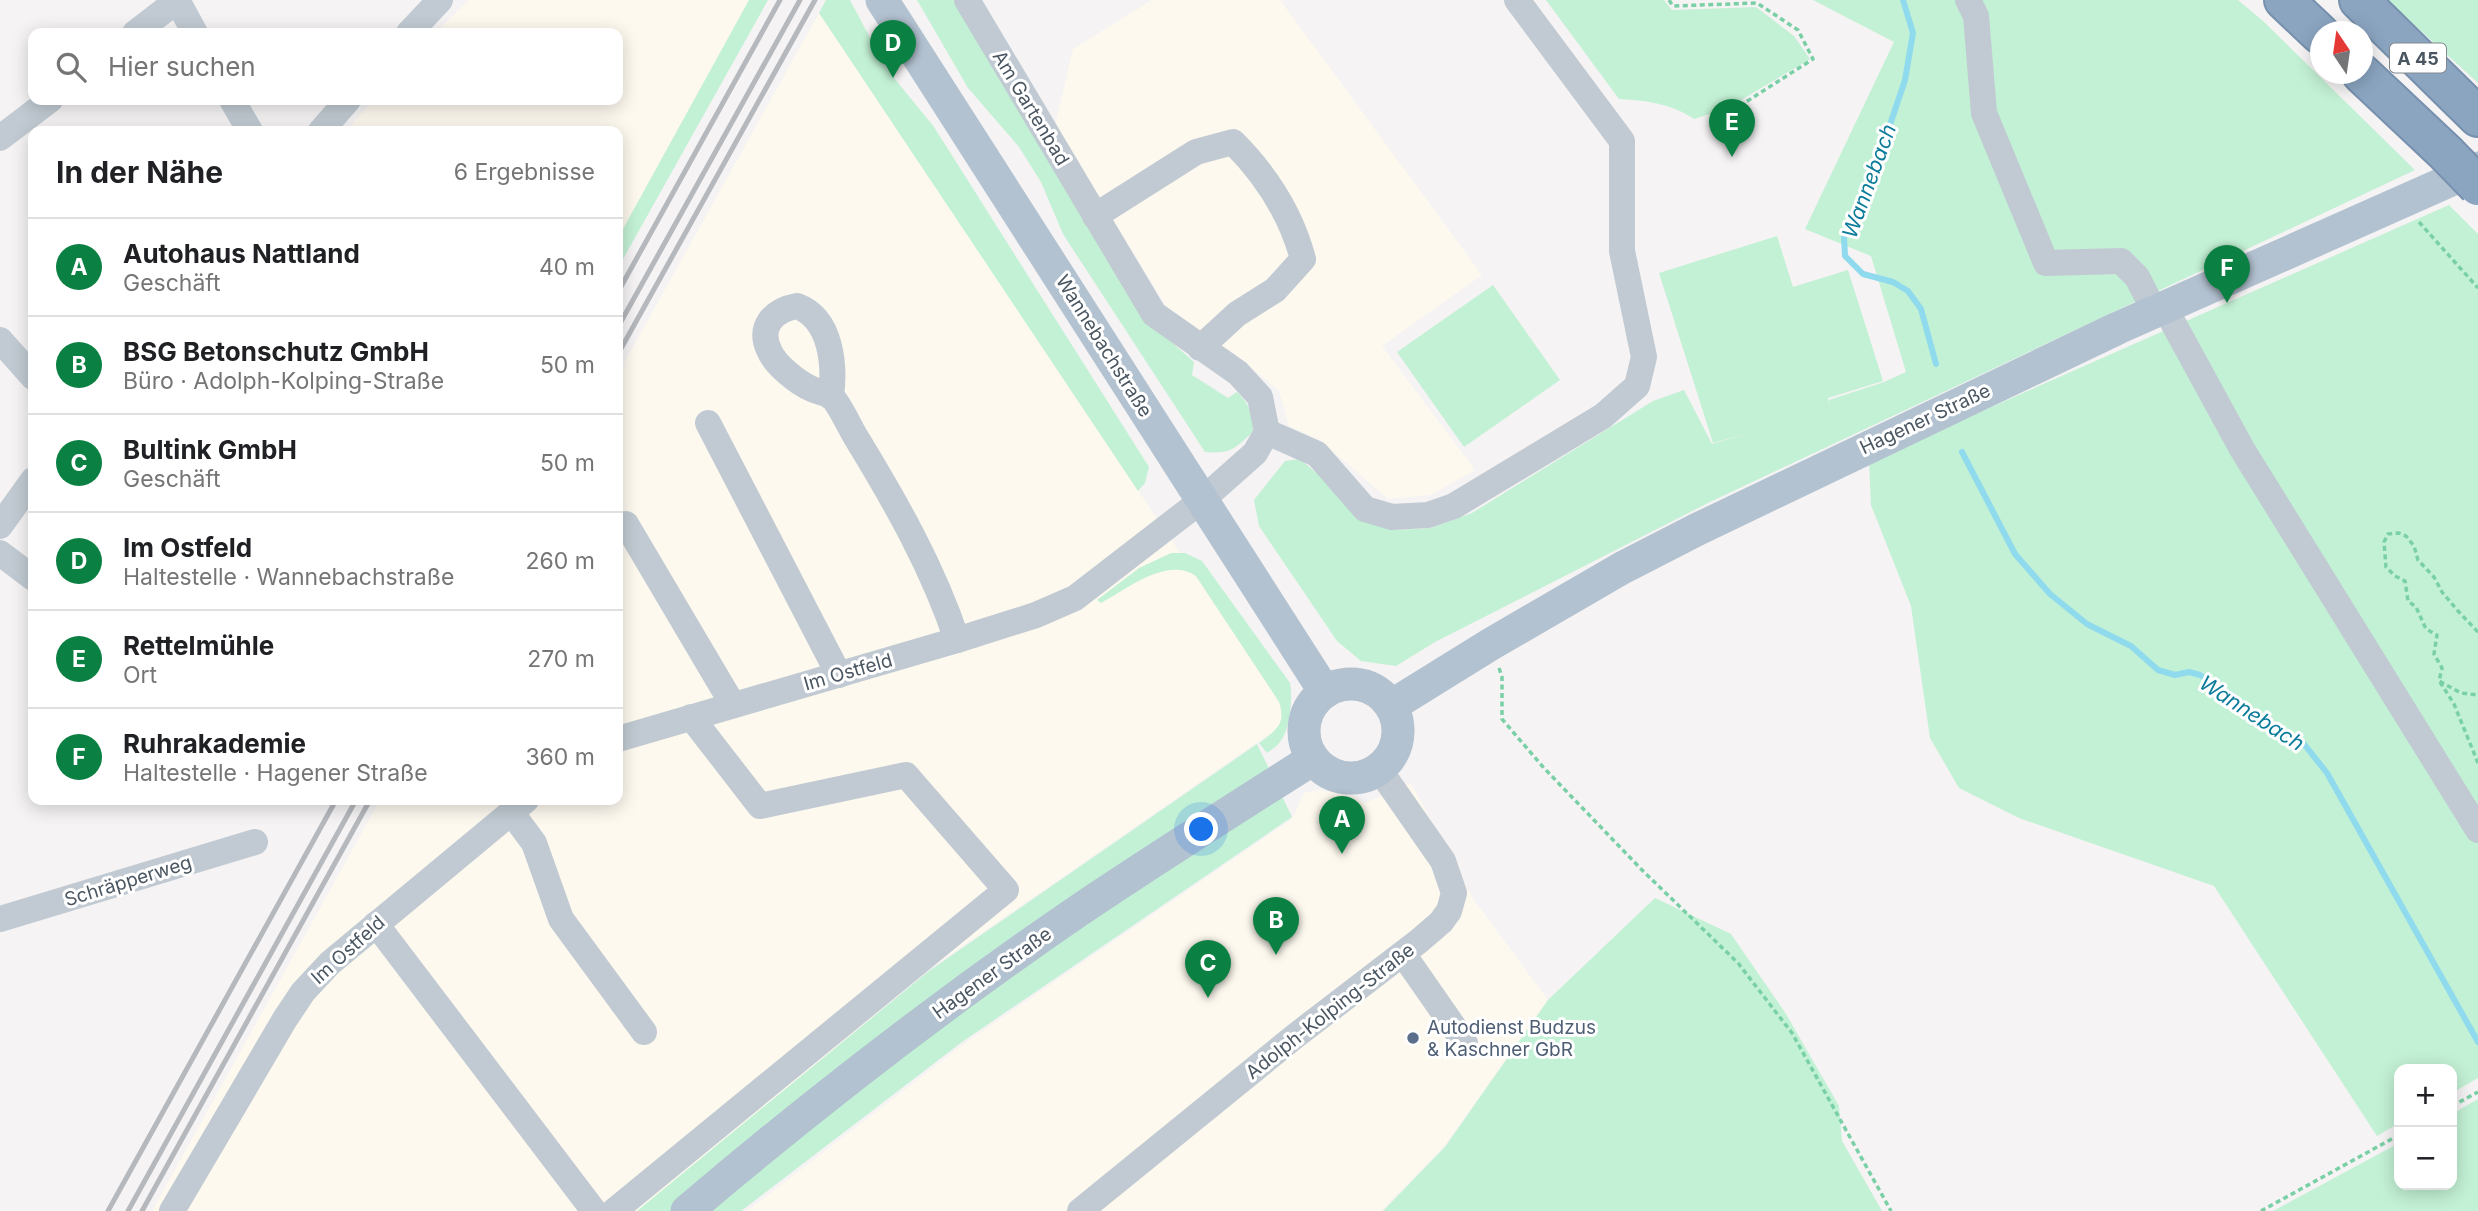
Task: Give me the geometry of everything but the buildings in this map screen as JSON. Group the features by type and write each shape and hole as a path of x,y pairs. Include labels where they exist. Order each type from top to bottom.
{"highway":[{"path":"2284,0 2310,25"},
{"name":"A 45","path":"2359,0 2478,117"},
{"name":"A 45","path":"2373,84 2462,161 2478,186"}],"main road":[{"name":"Wannebachstraße","path":"882,0 1325,692"},
{"name":"Hagener Straße","path":"1391,706 1622,568 1687,534 1925,418 2403,202 2462,161"},
{"path":"1345,685 1365,686 1380,694 1391,706 1397,719 1396,747 1389,760 1379,769 1366,776 1336,776 1313,759 1306,745 1304,730 1307,715 1314,702 1325,692 1345,685"},
{"name":"Hagener Straße","path":"687,1211 784,1130 938,1012 1077,911 1313,759"}],"street":[{"path":"141,28 177,0 192,28"},
{"path":"415,28 440,0"},
{"name":"Am Gartenbad","path":"967,0 1154,314 1238,373 1260,397 1267,432"},
{"path":"1202,500 1255,453 1267,432 1317,454 1365,509 1392,517 1428,515 1454,506 1603,416 1637,386 1644,357 1622,251 1622,141 1517,0"},
{"path":"1968,0 1976,16 1984,113 2046,263 2121,261 2137,276 2242,449 2470,800 2478,831"},
{"path":"0,138 43,105"},
{"path":"235,105 247,126"},
{"path":"325,126 344,105"},
{"path":"1095,216 1196,152 1233,142 1256,165 1295,229 1303,259 1275,290 1237,313 1200,348"},
{"path":"0,340 28,371"},
{"path":"831,397 922,553 944,600 957,640"},
{"path":"708,423 839,675"},
{"path":"0,526 28,487"},
{"name":"Im Ostfeld","path":"623,737 957,640 1070,602 1202,500"},
{"path":"626,524 733,705"},
{"path":"0,553 28,574"},
{"path":"614,1211 1006,890 906,775 760,806 691,717"},
{"name":"Adolph-Kolping-Straße","path":"1080,1211 1441,922 1453,901 1454,893 1443,861 1379,769"},
{"path":"519,806 561,919 644,1032"},
{"name":"Im Ostfeld","path":"172,1211 298,1000 330,963 519,806"},
{"name":"Schräpperweg","path":"0,919 255,842"},
{"path":"376,924 594,1211"},
{"path":"1403,954 1465,1043"}],"path":[{"path":"1669,0 1673,6 1757,2 1798,30 1813,59 1713,123 1738,128"},
{"path":"2403,202 2478,288"},
{"path":"2478,632 2469,625 2442,592 2434,577 2417,560 2414,546 2406,536 2399,533 2388,534 2384,542 2386,567 2405,581 2407,601 2416,607 2426,629 2437,635 2434,654 2442,668 2439,681 2459,713 2478,763"},
{"path":"1491,645 1503,677 1502,719 1543,767 1643,871 1738,964 1792,1033 1891,1211"},
{"path":"2439,681 2461,693 2478,695"},
{"path":"2457,1103 2478,1092"},
{"path":"2261,1211 2394,1138"}],"shaded area":[{"path":"469,0 749,0 623,229 623,126 350,126 369,105 623,105 623,28 440,28"},
{"path":"1152,0 1280,0 1482,275 1382,346 1475,470 1431,495 1388,499 1320,440 1289,426 1279,391 1235,354 1170,312 1055,126 1073,49"},
{"path":"819,13 1279,701 1282,720 1278,728 928,970 640,1211 152,1211 377,805 623,805 623,365"},
{"path":"1411,783 1473,899 1548,1000 1444,1146 1381,1211 747,1211 964,1044 1292,819 1304,793 1319,790 1354,796 1365,803"}],"green space":[{"path":"749,0 768,0 623,259 623,229"},
{"path":"826,0 850,0 886,68 934,127 1149,467 1145,483 1138,491 819,13"},
{"path":"917,0 954,0 1150,323 1194,362 1192,375 1228,398 1237,392 1248,405 1252,415 1253,432 1236,446 1227,451 1205,452 1063,234 1041,182 1019,147 968,88"},
{"path":"1546,0 1664,0 1672,10 1756,7 1794,36 1810,59 1726,109 1694,119 1658,104 1619,99"},
{"path":"1813,0 2238,0 2310,67 2310,84 2327,84 2415,170 1710,502 1435,642 1396,666 1361,661 1337,641 1259,526 1254,500 1285,461 1300,459 1375,523 1396,530 1431,528 1472,513 1653,401 1684,390 1712,444 1752,432 1713,443 1659,273 1777,236 1793,287 1848,270 1883,381 1828,398 1830,407 1829,400 1884,382 1906,372 1871,256 1805,229 1894,42"},
{"path":"2387,0 2478,0 2478,83"},
{"path":"2449,205 2478,234 2478,1078 2457,1090 2457,1064 2394,1064 2394,1126 2377,1136 2214,886 2019,818 1959,788 1930,738 1911,606 1871,505 1869,461"},
{"path":"1493,285 1560,380 1464,447 1397,352"},
{"path":"1171,553 1185,553 1202,561 1290,683 1291,705 1286,730 1280,742 1267,753 1259,743 1278,726 1282,716 1279,702 1196,576 1185,571 1160,572 1101,603 1097,600 1139,568"},
{"path":"1257,744 1292,817 962,1042 741,1211 637,1211 929,971"},
{"path":"1655,898 1731,934 1786,1014 1839,1106 1842,1141 1882,1211 1383,1211 1445,1147 1548,1000"},
{"path":"2478,1099 2478,1211 2273,1211 2394,1146 2394,1190 2457,1190 2457,1111"}],"waterway":[{"name":"Wannebach","path":"1903,0 1913,33 1905,80 1861,211 1844,237 1845,256 1863,274 1893,282 1908,291 1921,309 1936,364"},
{"name":"Wannebach","path":"1962,452 2015,554 2050,594 2087,624 2131,646 2158,670 2175,675 2189,672 2200,675 2232,695 2279,732 2300,739 2327,773 2478,1042"}],"railway":[{"path":"623,283 780,0"},
{"path":"623,318 800,0"},
{"path":"623,345 815,0"},
{"path":"108,1211 333,805"},
{"path":"128,1211 353,805"},
{"path":"142,1211 367,805"}],"place":[{"name":"Im Ostfeld","path":"893,78"},
{"name":"Rettelmühle","path":"1732,157"},
{"name":"Ruhrakademie","path":"2227,303"},
{"name":"Autohaus Nattland","path":"1342,854"},
{"name":"BSG Betonschutz GmbH","path":"1276,955"},
{"name":"Bultink GmbH","path":"1208,998"},
{"name":"Autodienst Budzus & Kaschner GbR","path":"1413,1038"}]}
